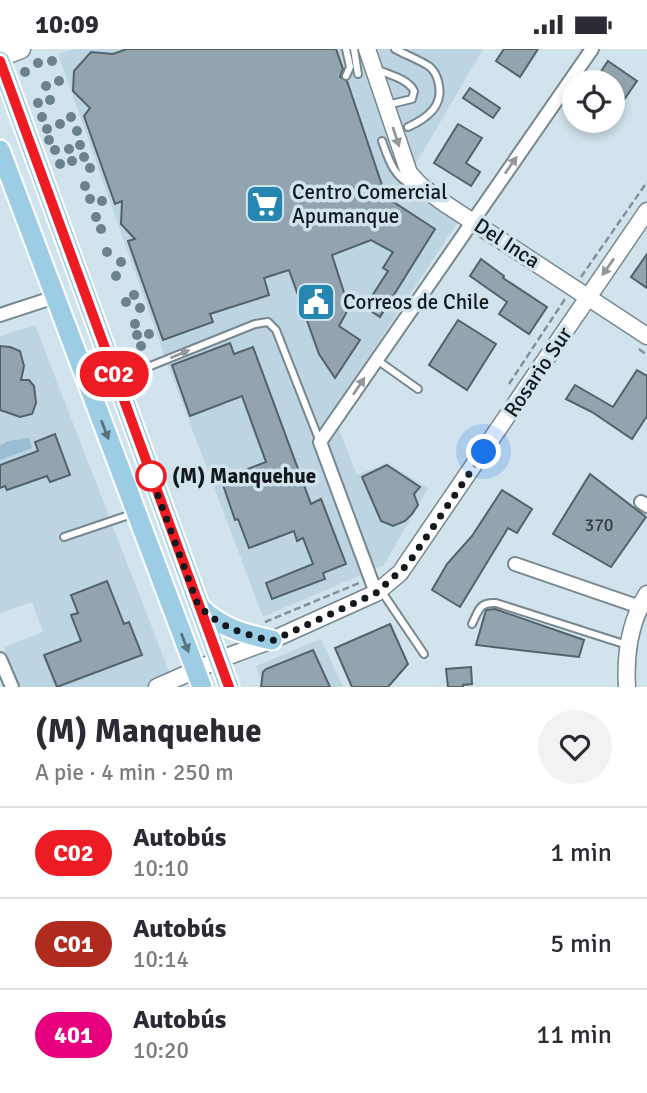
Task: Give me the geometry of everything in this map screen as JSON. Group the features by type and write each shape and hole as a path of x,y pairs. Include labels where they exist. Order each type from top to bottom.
{"main road":[{"path":"21,49 0,59 229,687"},
{"path":"0,150 199,679"},
{"path":"198,605 213,620 229,628 268,631"}],"street":[{"name":"Del Inca","path":"367,49 366,71 386,105 409,173 421,186 647,336"},
{"path":"376,587 320,442 592,49"},
{"name":"Rosario Sur","path":"157,687 199,679 218,660 268,631 376,587 408,564 647,211"},
{"path":"0,315 55,297"},
{"path":"515,564 643,600 627,645 627,687"},
{"path":"0,659 12,687"}],"lane":[{"path":"345,76 350,67 346,49"},
{"path":"354,49 366,71 406,82 414,91 412,99 386,105"},
{"path":"395,49 431,68 439,84 441,96 437,105 430,114 408,127"},
{"path":"382,142 397,175 444,203"},
{"path":"116,380 268,321 276,330 320,442"},
{"path":"377,360 418,389"},
{"path":"64,537 136,512"},
{"path":"376,587 424,654"},
{"path":"472,624 481,606 496,603 627,645"}],"path":[{"path":"504,392 647,182"},
{"path":"268,631 376,587"}],"shaded area":[{"path":"75,49 483,49 404,184 458,222 332,412 357,475 387,463 428,488 384,565 263,617 166,360 58,54"},
{"path":"35,325 175,687 19,687 4,647 43,632 32,602 0,613 0,336"},
{"path":"29,438 32,448 0,460 0,446 8,441"},
{"path":"321,639 343,687 263,687 256,666"}],"building":[{"name":"Centro Comercial Apumanque","path":"127,49 336,49 343,69 340,77 347,81 386,197 435,229 380,317 365,307 388,271 383,268 393,252 371,240 332,255 349,308 339,326 360,340 335,378 319,354 289,270 264,278 269,295 210,314 213,322 163,340 128,241 135,239 121,224 122,201 115,204 84,116 90,108 73,91 74,71 91,52 113,54"},
{"path":"504,49 538,49 520,77 496,61"},
{"path":"608,61 621,70 602,70"},
{"path":"625,73 637,81 625,98"},
{"path":"470,88 500,108 493,118 463,98"},
{"path":"458,124 482,138 466,163 480,172 471,186 434,163"},
{"path":"647,254 647,288 631,277"},
{"path":"481,259 504,276 503,278 547,307 529,334 499,314 507,302 470,276"},
{"path":"458,320 496,344 467,390 429,365"},
{"path":"230,343 234,354 253,347 311,504 321,499 346,564 323,573 325,579 272,599 266,583 313,564 303,538 297,541 294,531 249,548 238,519 235,520 221,479 266,462 242,396 190,416 172,365"},
{"path":"0,346 20,351 24,366 21,380 29,380 34,386 36,403 32,414 20,417 0,410"},
{"path":"637,370 647,376 647,416 632,439 592,412 566,399 575,385 613,407"},
{"path":"55,434 70,475 50,482 47,476 7,490 5,486 0,488 0,465 38,451 35,442"},
{"path":"387,465 420,487 414,494 418,505 412,514 405,521 393,526 381,521 362,477"},
{"path":"590,474 646,517 611,567 553,534"},
{"path":"502,490 532,509 517,533 508,528 460,607 432,590 447,564 472,536"},
{"path":"107,581 124,624 129,622 142,655 57,687 44,655 81,641 71,615 78,613 71,595"},
{"path":"495,609 584,640 579,657 476,645 486,610"},
{"path":"390,624 408,664 388,687 352,687 335,648"},
{"path":"313,650 330,687 261,687 266,669"},
{"path":"471,667 472,684 448,687 446,669"}],"bus line":[{"name":"C02","path":"0,61 229,687"}],"place":[{"name":"Centro Comercial Apumanque","path":"265,204"},
{"name":"Correos de Chile","path":"316,302"},
{"name":"(M) Manquehue","path":"151,476"}],"route":[{"path":"151,476 150,474 198,605 213,620 229,628 272,641 376,593 391,582 408,564 484,452"}]}
